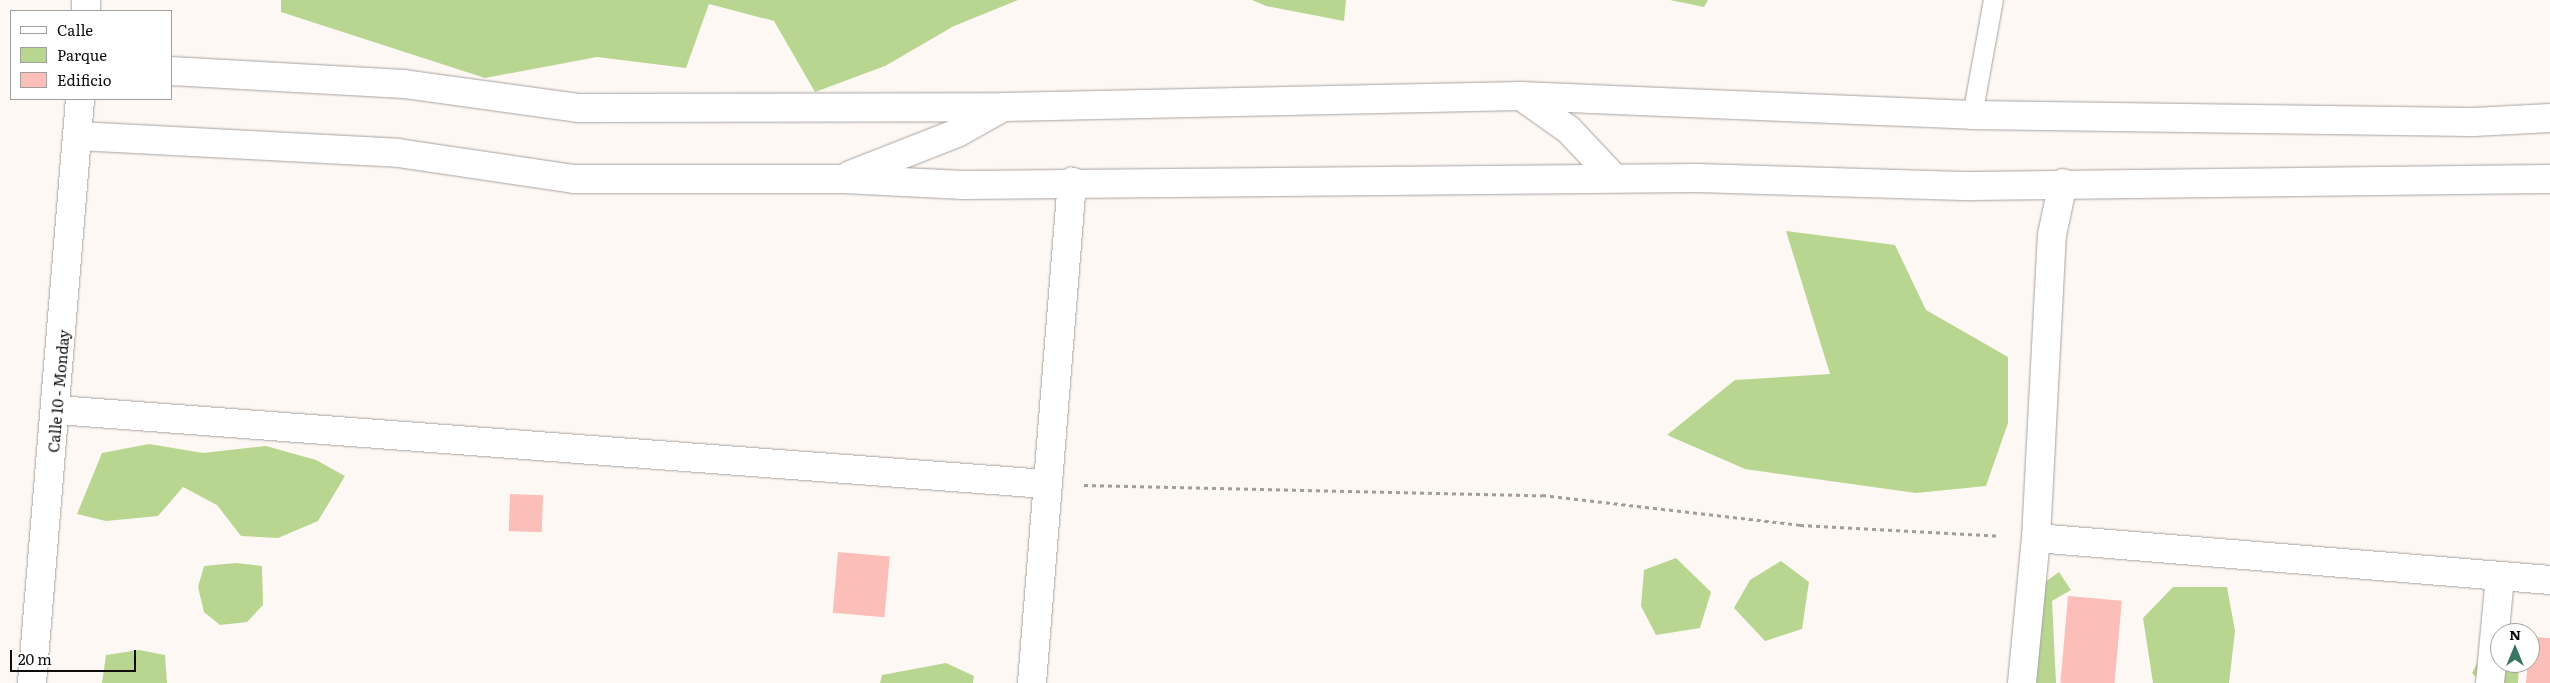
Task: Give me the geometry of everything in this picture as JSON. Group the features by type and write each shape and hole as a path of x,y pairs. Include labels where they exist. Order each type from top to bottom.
{"street":[{"path":"172,71 404,84 579,108 1004,107 1521,96 1972,115 2474,122 2550,118"},
{"path":"1521,96 1569,130 1614,178"},
{"name":"Calle 10 - Monday","path":"32,683 57,410 80,100"},
{"path":"843,178 957,133 1004,107"},
{"path":"78,136 398,153 574,179 843,178 964,185 1072,182 1614,178 1809,184 2550,179"},
{"path":"1032,683 1046,484 1072,182"},
{"path":"2022,683 2036,538 2052,235 2063,183"},
{"path":"57,410 1046,484"},
{"path":"2036,538 2550,580"},
{"path":"2490,683 2500,577"}],"lane":[{"path":"1972,115 1993,0"}],"path":[{"path":"1046,484 1542,495 1800,525 2036,538"}],"green space":[{"path":"281,0 1018,0 954,26 885,66 815,92 774,21 709,4 686,68 597,57 485,78 281,12"},
{"path":"1252,0 1346,0 1344,21 1266,6"},
{"path":"1670,0 1708,0 1704,7"},
{"path":"1786,231 1895,245 1926,310 2008,357 2008,423 1986,486 1916,493 1745,469 1667,435 1735,380 1830,374"},
{"path":"149,444 203,453 266,446 316,460 345,476 318,521 278,538 241,536 217,505 183,487 158,516 106,521 77,514 102,453"},
{"path":"1676,558 1711,592 1700,628 1656,635 1641,606 1644,570"},
{"path":"1781,561 1809,582 1802,629 1765,641 1734,608 1750,580"},
{"path":"236,563 262,566 263,605 247,622 220,625 204,612 198,587 204,566"},
{"path":"2059,572 2071,590 2052,601 2056,683 2016,683 2022,655 2012,643 2020,600"},
{"path":"2173,587 2227,587 2235,631 2229,683 2153,683 2143,618"},
{"path":"139,650 165,655 167,683 102,683 106,655"},
{"path":"2484,650 2490,655 2490,673 2518,673 2518,683 2482,683 2472,673"},
{"path":"946,663 974,676 973,683 880,683 882,675"}],"building":[{"path":"510,494 543,495 542,532 509,531"},
{"path":"838,552 890,557 884,617 833,613"},
{"path":"2068,596 2122,601 2115,683 2060,683"},
{"path":"2540,638 2550,638 2550,683 2526,683 2527,673 2540,673"}]}
